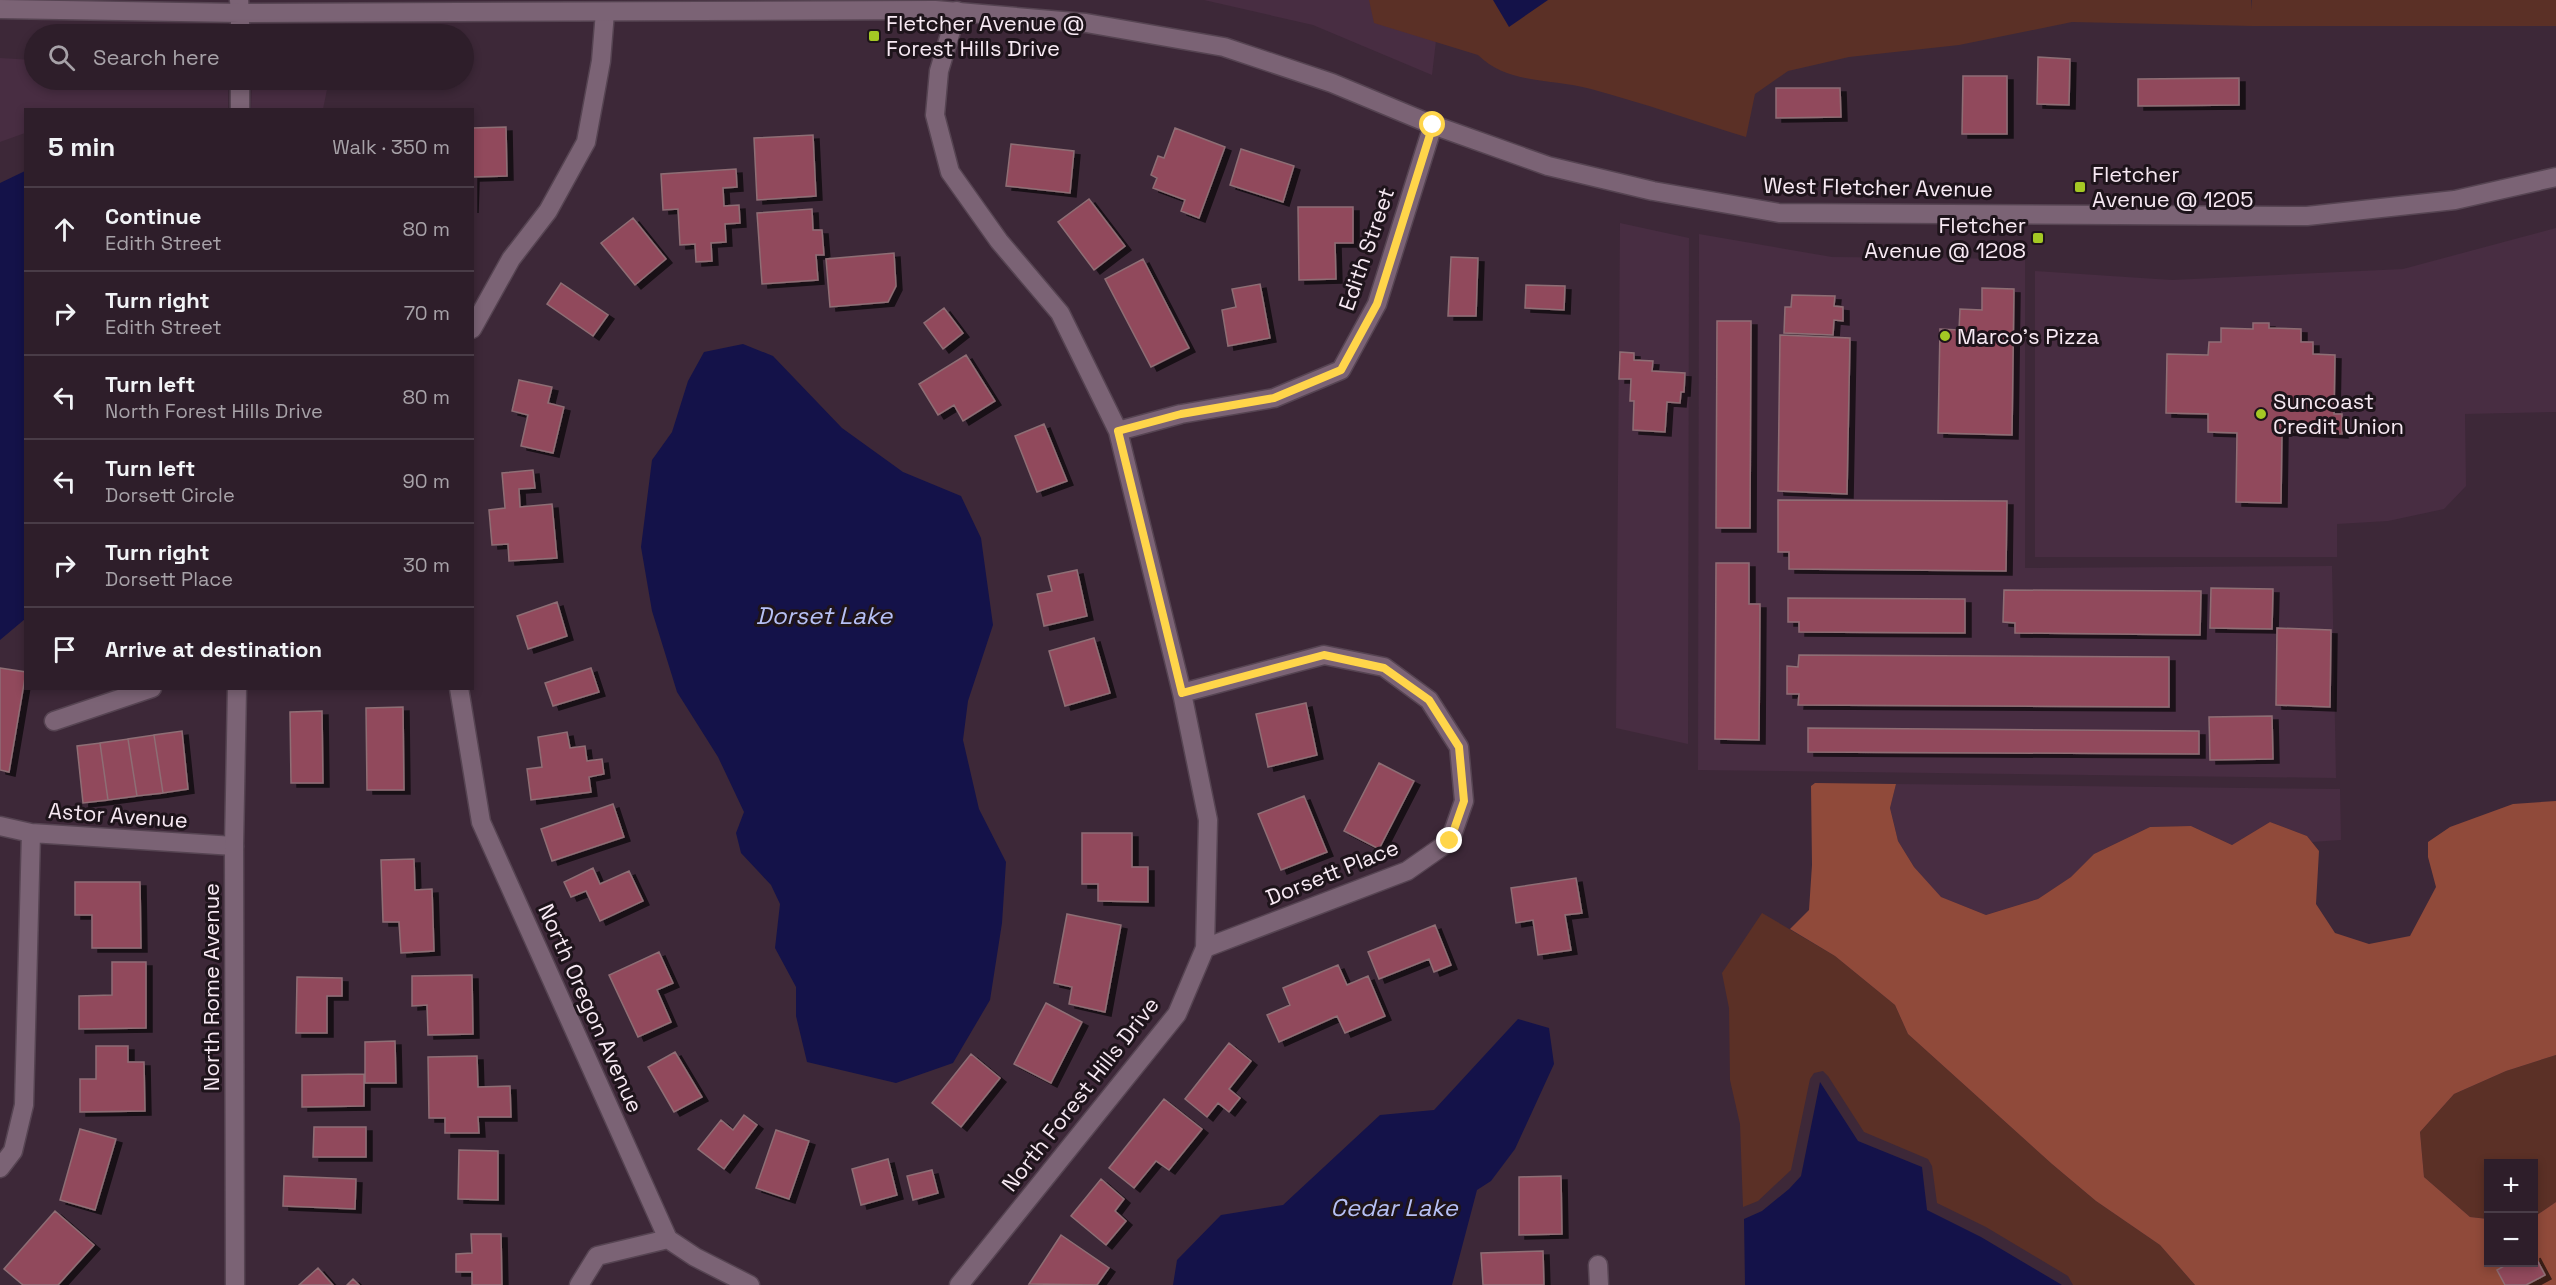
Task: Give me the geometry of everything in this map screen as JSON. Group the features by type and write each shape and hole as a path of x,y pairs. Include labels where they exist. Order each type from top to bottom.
{"street":[{"name":"West Fletcher Avenue","path":"0,9 240,6 604,12 957,11 1086,23 1224,47 1332,83 1433,125 1548,166 1653,191 1779,213 2307,216 2455,200 2556,177"},
{"path":"240,6 240,24"},
{"name":"North Forest Hills Drive","path":"957,11 939,71 935,115 950,172 999,241 1060,313 1118,431 1182,693 1208,820 1205,948 1177,1014 959,1285"},
{"path":"474,326 512,259 548,211 586,142 601,61 604,12"},
{"path":"240,90 240,108"},
{"name":"Edith Street","path":"1118,431 1181,414 1274,398 1341,370 1377,304 1433,125"},
{"name":"Dorsett Place","path":"1182,693 1324,655 1384,668 1429,700 1459,747 1464,801 1450,841 1407,871 1205,948"},
{"path":"54,721 146,690"},
{"name":"North Rome Avenue","path":"235,1285 234,846 237,690"},
{"name":"North Oregon Avenue","path":"459,690 481,822 668,1239"},
{"name":"Astor Avenue","path":"0,826 31,833 234,846"},
{"path":"0,1168 13,1151 24,1105 31,833"},
{"path":"579,1285 597,1256 668,1239 695,1257 750,1285"},
{"path":"1598,1265 1599,1285"}],"shaded area":[{"path":"1204,0 1437,0 1439,15 1432,75 1313,25"},
{"path":"1369,0 2251,0 2252,10 2252,0 2556,0 2556,26 2252,26 2072,22 1959,45 1849,57 1788,71 1755,94 1746,137 1591,89 1531,79 1503,71 1490,65 1478,55 1374,23"},
{"path":"0,58 24,59 24,90 228,90 228,108 24,108 24,133 0,142"},
{"path":"252,90 327,90 323,108 251,108"},
{"path":"1620,223 1689,238 1688,744 1616,728"},
{"path":"2556,228 2556,412 2465,414 2466,486 2444,509 2388,521 2337,524 2337,557 2035,557 2035,271 2172,280 2403,269"},
{"path":"1699,234 1832,257 2025,259 2025,568 2332,566 2336,778 1698,770"},
{"path":"1815,783 1896,784 1890,808 1898,841 1914,867 1941,897 1986,915 2038,899 2071,877 2094,854 2150,827 2191,826 2232,845 2270,822 2307,836 2319,851 2316,904 2335,933 2369,944 2410,936 2436,887 2428,857 2428,842 2450,827 2513,804 2556,801 2556,1055 2506,1071 2454,1094 2420,1132 2424,1177 2470,1217 2484,1219 2484,1267 2538,1267 2538,1214 2556,1202 2556,1285 2195,1285 2160,1245 2096,1201 1908,1034 1895,1005 1835,956 1790,929 1809,910 1812,865 1811,786"},
{"path":"1896,784 2340,789 2341,840 2312,842 2307,836 2270,822 2232,845 2191,826 2150,827 2094,854 2071,877 2038,899 1986,915 1940,897 1914,867 1898,841 1890,808"},
{"path":"1762,913 1835,956 1895,1005 1908,1034 2096,1201 2160,1245 2195,1285 2073,1285 2068,1276 1986,1227 1937,1203 1932,1166 1928,1159 1864,1132 1823,1071 1814,1073 1810,1079 1791,1170 1758,1201 1743,1207 1740,1124 1730,1080 1729,1008 1722,973"},
{"path":"2556,1055 2556,1202 2538,1214 2538,1159 2484,1159 2484,1219 2470,1217 2424,1177 2420,1132 2454,1094 2506,1071"}],"water":[{"path":"1493,0 1548,0 1509,27"},
{"path":"24,171 24,620 0,640 0,183"},
{"name":"Dorset Lake","path":"743,344 773,356 842,428 903,472 961,496 981,538 993,625 968,701 963,740 979,809 1006,862 1002,923 990,1000 953,1063 896,1083 807,1062 796,1016 796,987 775,948 780,904 771,885 741,853 736,833 744,812 718,757 677,692 652,611 641,547 652,460 672,432 688,381 704,352"},
{"name":"Cedar Lake","path":"1518,1019 1549,1028 1554,1064 1515,1149 1491,1181 1477,1190 1452,1285 1173,1285 1177,1260 1221,1215 1283,1205 1380,1115 1434,1110"},
{"path":"1820,1082 1858,1141 1922,1167 1927,1210 1981,1237 2062,1285 1745,1285 1744,1219 1762,1211 1801,1176"}],"building":[{"path":"2038,57 2070,59 2069,105 2037,104"},
{"path":"1963,76 2007,76 2007,134 1962,134"},
{"path":"2239,78 2239,105 2138,106 2138,79"},
{"path":"1776,88 1840,88 1841,117 1776,118"},
{"path":"506,127 507,176 474,177 474,128"},
{"path":"1175,128 1225,147 1199,218 1181,211 1185,200 1153,188 1157,178 1151,175 1158,156 1164,158"},
{"path":"813,135 816,196 757,200 754,138"},
{"path":"1011,144 1074,151 1070,193 1006,186"},
{"path":"1241,149 1294,166 1283,202 1230,185"},
{"path":"736,169 737,187 723,188 724,206 739,205 740,223 725,224 726,242 711,243 712,261 696,262 695,244 680,245 678,209 663,210 661,174"},
{"path":"1089,199 1125,246 1094,270 1058,222"},
{"path":"1298,207 1353,207 1353,243 1335,243 1336,279 1299,280"},
{"path":"812,209 813,230 822,230 824,255 816,255 818,280 762,284 757,213"},
{"path":"633,218 666,259 635,285 601,243"},
{"path":"894,253 896,286 888,302 830,307 826,259"},
{"path":"1451,257 1478,258 1476,316 1448,316"},
{"path":"1143,259 1189,348 1151,367 1105,279"},
{"path":"561,283 608,315 593,336 547,304"},
{"path":"1260,284 1270,338 1228,346 1222,310 1236,307 1232,289"},
{"path":"1526,285 1565,286 1564,310 1525,308"},
{"path":"1982,288 2014,289 2012,435 1938,433 1940,329 1959,330 1960,309 1982,310"},
{"path":"1792,295 1835,296 1834,306 1843,307 1843,321 1834,320 1833,335 1784,333 1785,307 1791,307"},
{"path":"944,308 963,333 943,349 924,323"},
{"path":"1717,321 1751,321 1750,528 1716,528"},
{"name":"Suncoast Credit Union","path":"2253,323 2269,323 2269,328 2301,329 2301,342 2313,342 2313,354 2335,355 2334,414 2342,414 2342,434 2282,431 2281,503 2236,502 2237,433 2208,432 2208,414 2166,413 2167,354 2208,355 2209,342 2221,342 2221,328 2253,329"},
{"path":"1780,335 1850,338 1847,494 1778,491"},
{"path":"1620,352 1634,353 1634,360 1653,361 1652,371 1685,373 1684,392 1681,392 1680,403 1667,402 1665,432 1633,430 1634,401 1630,401 1631,379 1619,379"},
{"path":"966,355 995,401 963,421 954,405 938,415 919,384"},
{"path":"519,380 552,387 548,403 564,407 553,453 521,446 528,415 512,411"},
{"path":"1044,424 1067,481 1037,492 1015,436"},
{"path":"533,470 535,488 519,489 520,507 552,504 557,558 509,561 508,544 492,545 489,510 505,508 502,473"},
{"path":"1778,500 2007,501 2006,571 1789,569 1789,552 1778,552"},
{"path":"1716,563 1749,563 1749,604 1760,604 1759,740 1715,739"},
{"path":"1077,570 1087,616 1044,626 1037,594 1052,591 1048,576"},
{"path":"2211,588 2273,589 2272,629 2210,628"},
{"path":"2004,590 2201,591 2200,635 2015,633 2015,623 2003,622"},
{"path":"1788,598 1965,599 1965,633 1799,632 1799,622 1788,622"},
{"path":"557,602 567,636 528,649 517,616"},
{"path":"2277,628 2331,630 2330,707 2276,705"},
{"path":"1094,638 1110,693 1065,706 1049,651"},
{"path":"1799,655 2169,657 2169,707 1798,705 1799,694 1787,694 1787,666 1798,667"},
{"path":"0,668 24,672 24,684 9,772 0,770"},
{"path":"591,668 599,692 553,706 545,683"},
{"path":"1306,703 1317,755 1268,767 1256,714"},
{"path":"403,707 404,790 367,790 366,708"},
{"path":"322,711 323,783 291,783 290,712"},
{"path":"2272,716 2273,759 2210,760 2209,717"},
{"path":"1808,728 2199,731 2199,754 1808,752"},
{"path":"182,731 188,789 163,793 154,735"},
{"path":"567,732 570,748 585,746 587,761 602,759 604,774 589,777 591,792 531,800 527,769 542,767 538,737"},
{"path":"154,735 163,793 137,796 128,739"},
{"path":"128,739 137,796 108,800 100,743"},
{"path":"100,743 108,800 83,803 77,746"},
{"path":"1379,763 1414,781 1379,849 1344,831"},
{"path":"1304,796 1327,852 1281,870 1258,814"},
{"path":"613,804 624,837 552,861 541,829"},
{"path":"1082,833 1132,833 1132,867 1148,867 1148,902 1098,901 1098,884 1082,884"},
{"path":"414,859 415,890 432,889 434,951 401,953 399,922 383,922 381,860"},
{"path":"593,868 600,884 629,871 643,901 600,921 586,891 571,897 564,882"},
{"path":"1576,878 1582,913 1565,915 1571,950 1538,955 1533,920 1516,923 1511,888"},
{"path":"75,882 140,882 141,948 92,948 92,915 75,915"},
{"path":"1067,914 1121,925 1105,1012 1069,1004 1072,987 1054,983"},
{"path":"1435,925 1451,965 1434,972 1429,959 1379,979 1368,952"},
{"path":"659,952 673,983 657,990 671,1022 638,1037 609,975"},
{"path":"112,962 146,962 146,1028 79,1029 79,996 112,995"},
{"path":"1338,965 1347,985 1368,976 1385,1016 1345,1033 1337,1016 1279,1042 1267,1015 1290,1005 1283,988"},
{"path":"472,975 473,1034 428,1035 427,1005 412,1006 412,976"},
{"path":"297,977 342,978 342,996 327,996 327,1033 296,1033"},
{"path":"1046,1003 1082,1022 1051,1083 1014,1064"},
{"path":"395,1041 396,1083 365,1083 365,1042"},
{"path":"1229,1043 1251,1061 1229,1089 1240,1098 1229,1112 1218,1103 1207,1117 1185,1099"},
{"path":"96,1046 128,1046 128,1062 144,1062 145,1111 80,1112 80,1079 96,1079"},
{"path":"675,1052 702,1097 674,1112 648,1067"},
{"path":"971,1054 1000,1078 961,1127 932,1103"},
{"path":"477,1056 478,1087 510,1086 511,1117 478,1117 479,1133 445,1133 445,1118 429,1118 428,1057"},
{"path":"364,1074 364,1106 302,1107 302,1075"},
{"path":"1164,1099 1202,1129 1169,1170 1156,1161 1134,1188 1109,1168"},
{"path":"744,1115 757,1125 724,1169 698,1149 721,1120 733,1130"},
{"path":"314,1127 366,1127 366,1157 313,1157"},
{"path":"80,1129 116,1139 95,1210 60,1200"},
{"path":"776,1130 809,1141 789,1199 756,1188"},
{"path":"459,1150 498,1151 498,1200 458,1199"},
{"path":"888,1159 897,1195 861,1205 852,1169"},
{"path":"932,1170 938,1193 913,1200 907,1176"},
{"path":"284,1176 356,1179 355,1209 283,1206"},
{"path":"1561,1176 1562,1234 1519,1235 1519,1177"},
{"path":"1101,1179 1124,1199 1115,1211 1126,1221 1106,1245 1071,1216"},
{"path":"55,1211 94,1245 58,1285 23,1285 4,1269"},
{"path":"471,1234 501,1234 502,1285 472,1285 472,1272 456,1272 456,1254 472,1253"},
{"path":"1061,1235 1109,1268 1097,1285 1029,1284"},
{"path":"1543,1251 1544,1285 1483,1285 1481,1253"},
{"path":"2538,1262 2545,1275 2526,1285 2505,1285 2497,1270 2502,1267 2538,1267"},
{"path":"318,1268 333,1285 299,1285"},
{"path":"353,1279 359,1285 347,1285"}],"place":[{"name":"Fletcher Avenue @ Forest Hills Drive","path":"874,36"},
{"name":"Fletcher Avenue @ 1205","path":"2080,187"},
{"name":"Fletcher Avenue @ 1208","path":"2038,238"},
{"name":"Marco's Pizza","path":"1945,336"},
{"name":"Suncoast Credit Union","path":"2261,414"}],"route":[{"path":"1433,125 1377,304 1341,370 1274,398 1181,414 1118,431 1182,693 1324,655 1384,668 1429,700 1459,747 1464,801 1450,841"}]}
